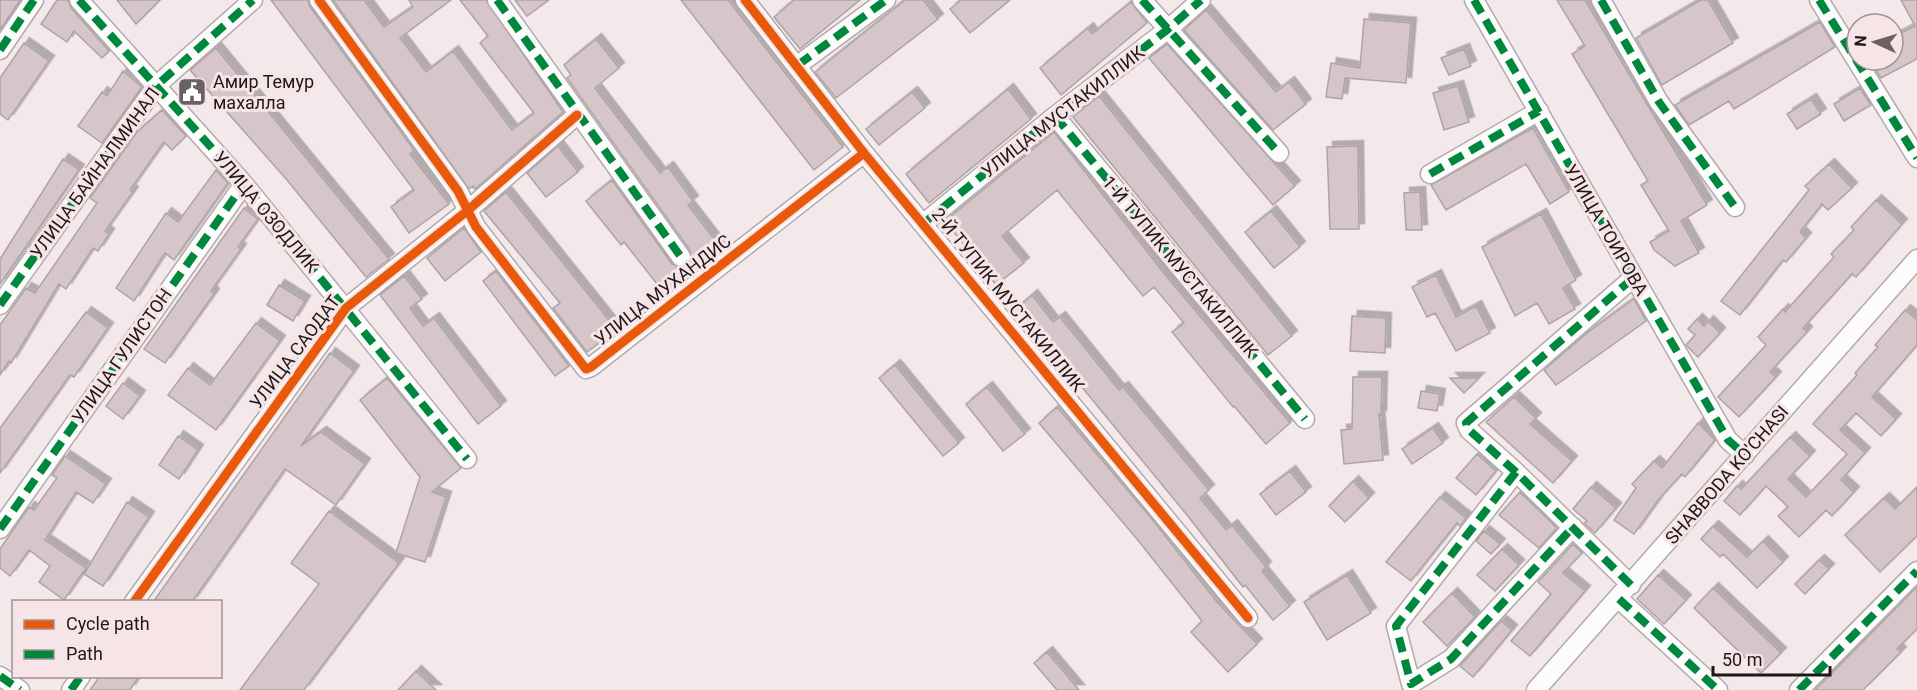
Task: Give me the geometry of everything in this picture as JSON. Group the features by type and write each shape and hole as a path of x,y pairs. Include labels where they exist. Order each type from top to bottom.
{"street":[{"path":"0,50 34,0"},
{"name":"УЛИЦА ОЗОДЛИК","path":"79,0 244,184 467,459"},
{"name":"УЛИЦА БАЙНАЛМИНАЛ","path":"0,305 157,85 253,0"},
{"name":"УЛИЦА МУХАНДИС","path":"319,0 458,191 476,227 586,369 591,368 864,153"},
{"path":"496,0 681,257"},
{"name":"2-Й ТУПИК МУСТАКИЛЛИК","path":"745,0 798,65 864,153 1248,618"},
{"path":"798,65 886,0"},
{"path":"1142,0 1279,153"},
{"name":"УЛИЦА МУСТАКИЛЛИК","path":"924,223 1055,116 1167,30 1201,0"},
{"name":"УЛИЦА ТОИРОВА","path":"1474,0 1728,440 1745,455"},
{"path":"1601,0 1659,102 1735,207"},
{"path":"1819,0 1917,158"},
{"path":"1430,174 1539,111"},
{"name":"УЛИЦА САОДАТ","path":"135,600 346,308 467,211 578,115"},
{"name":"1-Й ТУПИК МУСТАКИЛЛИК","path":"1055,116 1305,419"},
{"name":"УЛИЦА ГУЛИСТОН","path":"0,529 244,184"},
{"name":"SHABBODA KO'CHASI","path":"1536,690 1917,259"},
{"path":"1633,278 1466,423 1469,430 1573,527 1625,592 1718,690"},
{"path":"1516,472 1396,626 1411,684 1451,659 1573,527"},
{"path":"1798,690 1917,571"},
{"path":"0,676 20,690"}],"building":[{"path":"0,0 20,0 0,30"},
{"path":"57,0 68,0 71,8 109,51 102,58 74,31 67,42 41,24"},
{"path":"117,0 160,0 136,24"},
{"path":"271,0 308,0 310,7 414,150 410,154 449,204 409,233 391,207 414,190"},
{"path":"333,0 364,0 384,27 413,7 409,0 451,0 400,38 426,72 453,51 512,130 534,113 480,43 488,36 460,0 486,0 563,112 475,189 473,186 469,189"},
{"path":"515,0 549,0 527,16"},
{"path":"681,0 728,0 843,147 814,170"},
{"path":"794,0 860,0 800,49 774,17"},
{"path":"905,0 923,0 938,19 836,98 815,72"},
{"path":"961,0 1010,0 970,33 950,9"},
{"path":"1557,0 1585,0 1707,205 1681,221 1699,253 1675,266 1654,250 1650,242 1669,231 1641,185 1648,181 1572,54 1585,46"},
{"path":"1701,0 1708,0 1733,43 1662,85 1636,38"},
{"path":"1901,0 1917,0 1917,59 1905,65 1905,31 1915,26"},
{"path":"1131,2 1147,23 1061,95 1040,68 1088,28 1092,34"},
{"path":"1206,10 1276,92 1289,82 1306,104 1273,130 1184,30"},
{"path":"1364,19 1411,23 1406,83 1345,78 1342,99 1326,97 1331,63 1360,68"},
{"path":"1820,22 1835,47 1734,109 1729,101 1689,125 1675,105"},
{"path":"596,39 619,68 595,88 660,173 668,167 693,201 688,205 722,249 664,293 624,242 621,245 586,201 612,180 672,264 683,268 691,262 690,250 567,78 571,75 564,65"},
{"path":"24,43 49,61 8,120 0,114 0,78"},
{"path":"1167,44 1295,186 1273,205 1149,58"},
{"path":"216,48 389,259 366,277 287,180 190,70"},
{"path":"1464,49 1471,66 1449,75 1441,58"},
{"path":"123,71 142,87 102,143 78,126 102,92 107,96"},
{"path":"1877,72 1892,72 1881,78"},
{"path":"1458,86 1469,122 1444,130 1433,93"},
{"path":"1860,88 1871,105 1844,121 1834,104"},
{"path":"1008,89 1031,119 929,203 906,174"},
{"path":"912,92 925,108 879,145 866,129"},
{"path":"1099,96 1292,336 1268,355 1073,117"},
{"path":"1811,99 1821,114 1797,129 1787,114"},
{"path":"162,110 186,136 172,150 164,142 130,190 133,192 105,231 109,234 98,251 93,248 66,289 59,284 11,363 9,361 0,375 0,325 26,288 35,293 97,203 90,198 137,132"},
{"path":"1533,128 1569,192 1550,204 1526,164 1446,210 1431,185"},
{"path":"1054,132 1167,277 1290,423 1266,444 1172,332 1184,323 1154,287 1143,296 1057,190 1002,236 1024,263 996,285 945,221"},
{"path":"558,146 578,172 546,197 527,173"},
{"path":"1358,146 1359,229 1330,229 1327,147"},
{"path":"63,159 79,170 0,284 0,259"},
{"path":"1829,164 1852,188 1828,210 1822,204 1800,232 1806,238 1786,262 1783,260 1740,315 1721,301 1809,190 1805,186"},
{"path":"216,170 228,183 174,260 165,253 134,301 116,288 166,213 178,222"},
{"path":"506,192 617,330 587,352 553,308 560,303 484,211"},
{"path":"1420,192 1422,230 1406,230 1404,193"},
{"path":"1876,200 1902,224 1856,277 1852,274 1803,328 1807,332 1770,372 1776,377 1739,417 1718,397 1766,345 1758,337 1783,309 1785,312 1834,257 1831,254 1854,230 1851,227"},
{"path":"244,208 258,219 238,247 241,249 211,291 214,294 165,363 144,349"},
{"path":"1271,211 1300,247 1274,268 1245,232"},
{"path":"1541,214 1576,280 1563,288 1575,309 1549,324 1537,303 1515,316 1482,247"},
{"path":"464,228 481,252 445,281 427,258"},
{"path":"496,271 569,366 555,376 483,281"},
{"path":"1436,275 1456,317 1476,306 1490,333 1456,351 1435,313 1427,317 1412,287"},
{"path":"404,276 422,299 410,308 423,326 434,318 501,406 478,424 380,295"},
{"path":"279,285 305,301 293,321 267,305"},
{"path":"1032,295 1053,322 1060,317 1119,390 1123,387 1209,490 1200,498 1226,530 1232,525 1266,567 1262,571 1290,606 1273,620 1245,585 1243,587 1187,515 1017,308"},
{"path":"1634,299 1646,321 1556,385 1544,370 1587,333"},
{"path":"1905,310 1917,320 1917,345 1872,397 1896,419 1881,436 1856,413 1840,430 1865,453 1841,480 1854,492 1832,516 1826,510 1799,537 1778,516 1788,507 1766,486 1740,515 1724,501 1737,486 1741,489 1790,437 1810,456 1788,479 1806,497 1847,454 1813,424 1857,375 1855,373 1878,347 1875,345"},
{"path":"86,312 108,328 74,377 70,375 0,473 0,428"},
{"path":"1352,316 1386,318 1385,353 1350,351"},
{"path":"1697,319 1704,326 1708,321 1720,333 1698,357 1686,345 1695,335 1688,329"},
{"path":"256,323 280,341 216,430 168,395 188,368 210,385"},
{"path":"330,353 354,371 301,446 321,432 365,464 336,505 285,469 193,600 154,600"},
{"path":"895,365 959,443 943,456 879,378"},
{"path":"1353,377 1382,377 1381,416 1379,414 1383,460 1344,464 1341,430 1352,429"},
{"path":"387,378 461,468 432,492 446,497 425,562 396,553 420,477 360,400"},
{"path":"1450,378 1479,378 1464,393"},
{"path":"123,383 140,396 123,419 106,406"},
{"path":"987,387 1025,434 1003,451 966,404"},
{"path":"1421,391 1440,394 1437,411 1418,408"},
{"path":"1514,397 1536,418 1530,424 1572,461 1553,483 1486,422"},
{"path":"1057,407 1151,518 1217,602 1257,644 1228,672 1191,632 1202,621 1137,539 1039,423"},
{"path":"1698,423 1715,440 1685,477 1682,474 1659,499 1634,534 1614,520 1636,488 1632,484 1654,461 1662,468"},
{"path":"1433,428 1443,443 1412,464 1402,449"},
{"path":"178,436 198,450 179,479 159,465"},
{"path":"1477,454 1496,471 1476,495 1456,478"},
{"path":"65,456 106,484 93,503 76,492 45,540 86,568 64,600 39,582 50,566 29,550 10,576 0,568 0,549 29,507 34,510 57,478 52,475"},
{"path":"1290,471 1306,492 1276,515 1260,494"},
{"path":"1353,481 1369,498 1345,522 1329,506"},
{"path":"1591,487 1616,508 1595,533 1584,523 1587,521 1573,509"},
{"path":"1917,487 1917,536 1880,572 1845,535 1884,498 1895,509"},
{"path":"1520,492 1557,528 1539,548 1499,515"},
{"path":"1440,497 1466,518 1460,526 1457,523 1411,581 1386,562"},
{"path":"127,502 149,517 103,586 84,574"},
{"path":"329,511 399,563 304,690 240,690 319,584 291,563"},
{"path":"1713,526 1747,557 1763,541 1783,562 1757,588 1723,554 1720,557 1701,539"},
{"path":"1484,531 1500,544 1491,554 1476,541"},
{"path":"1573,544 1582,553 1563,573 1585,591 1530,656 1511,641 1551,594 1538,582"},
{"path":"1502,549 1519,565 1495,591 1477,575"},
{"path":"1819,560 1829,569 1805,594 1795,584"},
{"path":"1347,575 1371,613 1327,640 1304,602"},
{"path":"1658,575 1686,600 1664,624 1637,599"},
{"path":"1917,587 1917,629 1897,649 1901,652 1863,690 1815,690"},
{"path":"1713,588 1781,653 1761,673 1694,608"},
{"path":"1452,593 1475,617 1447,646 1423,622"},
{"path":"1501,621 1512,630 1473,677 1460,666"},
{"path":"1047,652 1079,690 1057,690 1034,663"},
{"path":"416,671 436,690 398,690"},
{"path":"99,678 138,678 130,690 90,690"}],"marked path":[{"path":"0,50 34,0"},
{"path":"79,0 244,184 467,459"},
{"path":"0,305 157,85 253,0"},
{"path":"497,0 681,257"},
{"path":"798,65 886,0"},
{"path":"1142,0 1279,153"},
{"path":"924,223 1055,116 1167,30 1201,0"},
{"path":"1474,0 1728,440 1745,455"},
{"path":"1601,0 1659,102 1735,207"},
{"path":"1819,0 1917,158"},
{"path":"1430,174 1539,111"},
{"path":"1055,116 1305,419"},
{"path":"0,529 244,184"},
{"path":"1631,585 1516,472 1469,430 1466,423 1633,278"},
{"path":"1516,472 1396,626 1411,684 1451,659 1573,527"},
{"path":"1799,690 1917,571"},
{"path":"1619,599 1718,690"},
{"path":"0,676 20,690"},
{"path":"71,690 80,678"}],"cycle path":[{"path":"319,0 458,191 476,227 586,369 864,153"},
{"path":"745,0 864,153 1248,618"},
{"path":"135,600 346,308 467,211 577,115"}],"place":[{"name":"Амир Темур махалла","path":"192,92"}]}
